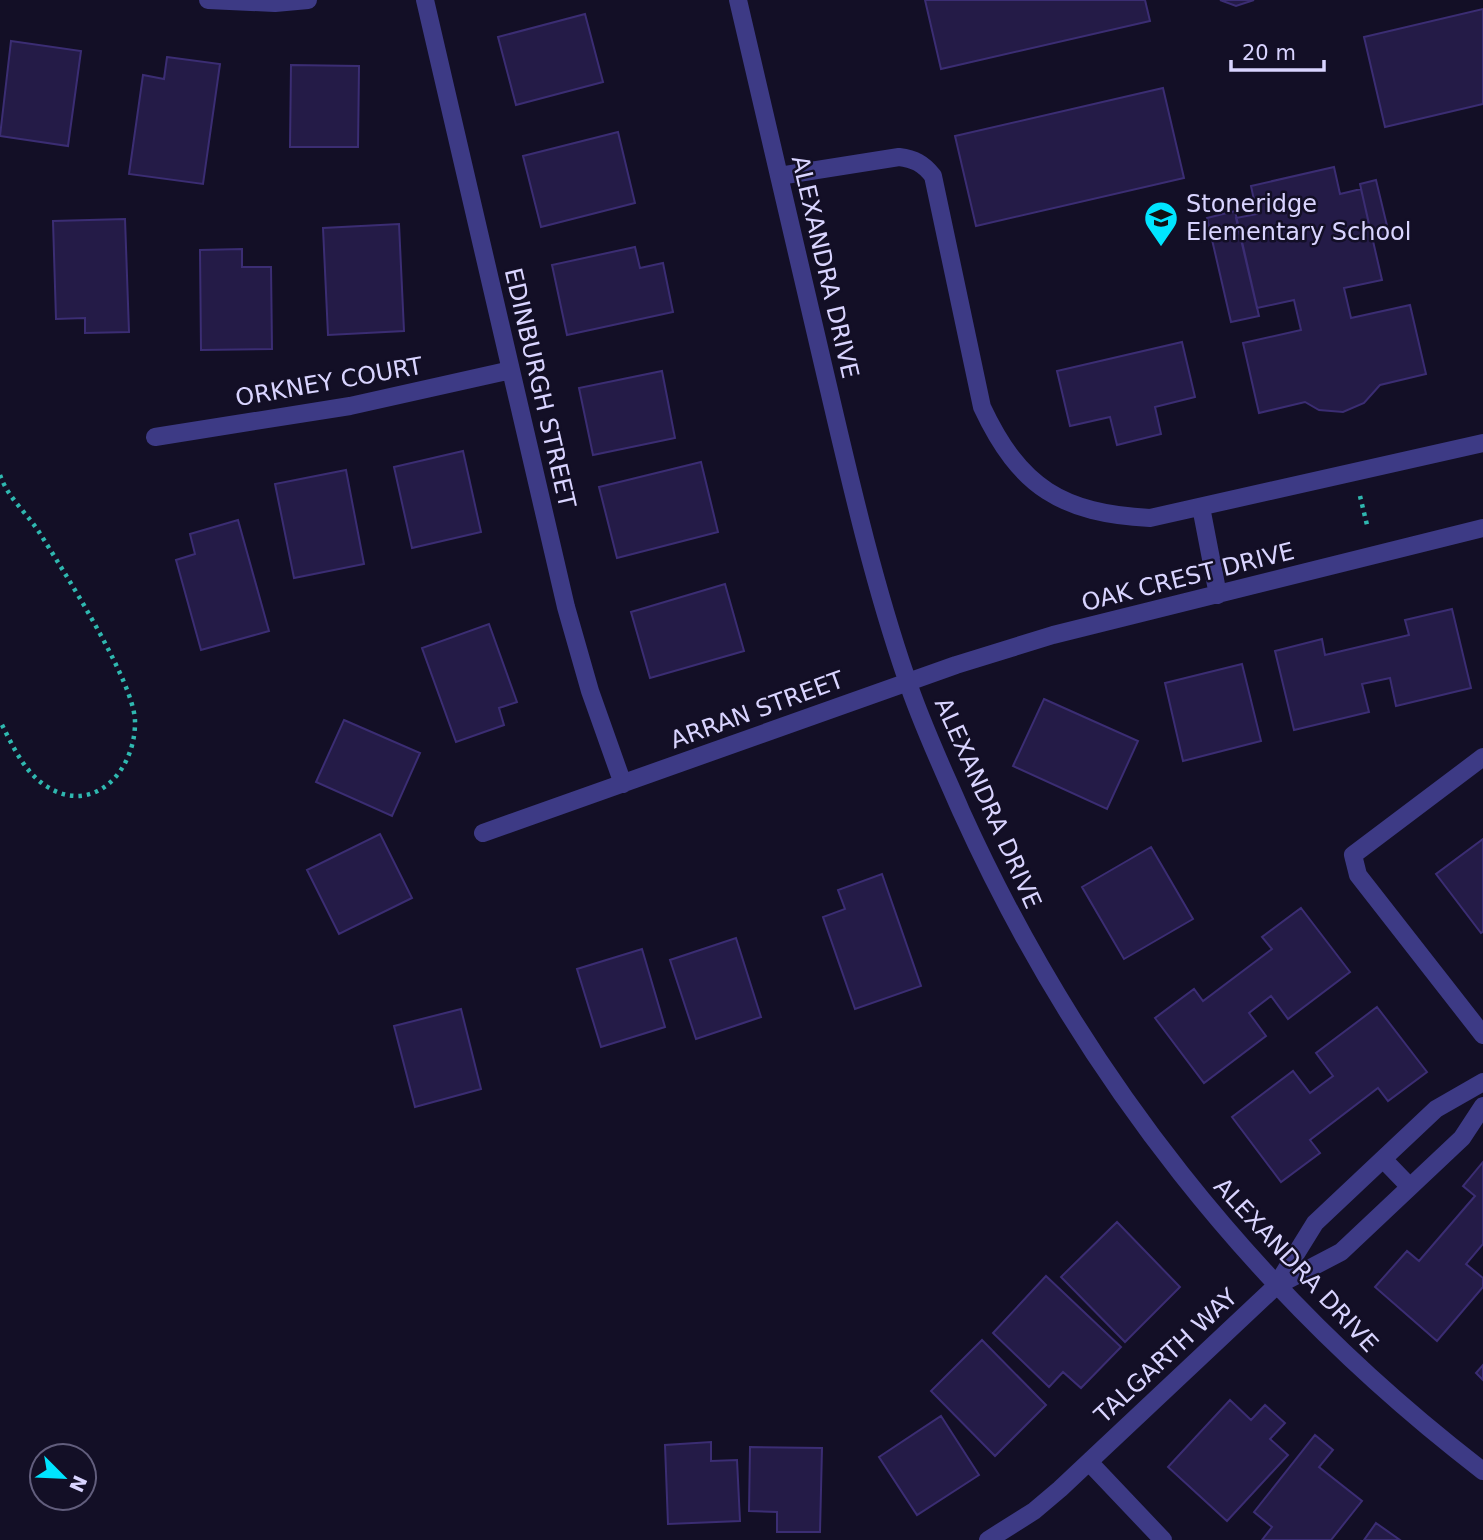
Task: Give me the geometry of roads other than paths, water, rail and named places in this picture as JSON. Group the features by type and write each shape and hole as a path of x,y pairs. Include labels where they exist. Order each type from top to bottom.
{"street":[{"path":"208,0 275,3 308,0"},
{"name":"EDINBURGH STREET","path":"425,0 575,640 623,784"},
{"name":"ALEXANDRA DRIVE","path":"738,0 862,532 907,683 932,746 1002,899 1054,992 1146,1130 1223,1227 1276,1286 1357,1367 1436,1436 1483,1471"},
{"path":"779,176 899,157 913,159 925,166 933,176 982,407 999,443 1026,476 1063,501 1110,516 1150,518 1483,443"},
{"name":"ORKNEY COURT","path":"155,437 350,406 511,370"},
{"path":"1201,507 1218,595"},
{"name":"OAK CREST DRIVE","path":"907,683 1053,635 1483,528"},
{"name":"ARRAN STREET","path":"482,833 907,683"},
{"path":"1483,757 1353,855 1357,875 1483,1035"},
{"path":"1276,1286 1315,1223 1436,1109 1483,1082"},
{"path":"1276,1286 1341,1252 1462,1138 1483,1106"},
{"path":"1383,1159 1410,1187"},
{"name":"TALGARTH WAY","path":"988,1540 1034,1511 1276,1286"},
{"path":"1089,1462 1163,1540"}],"place":[{"name":"Stoneridge Elementary School","path":"1161,248"}]}
